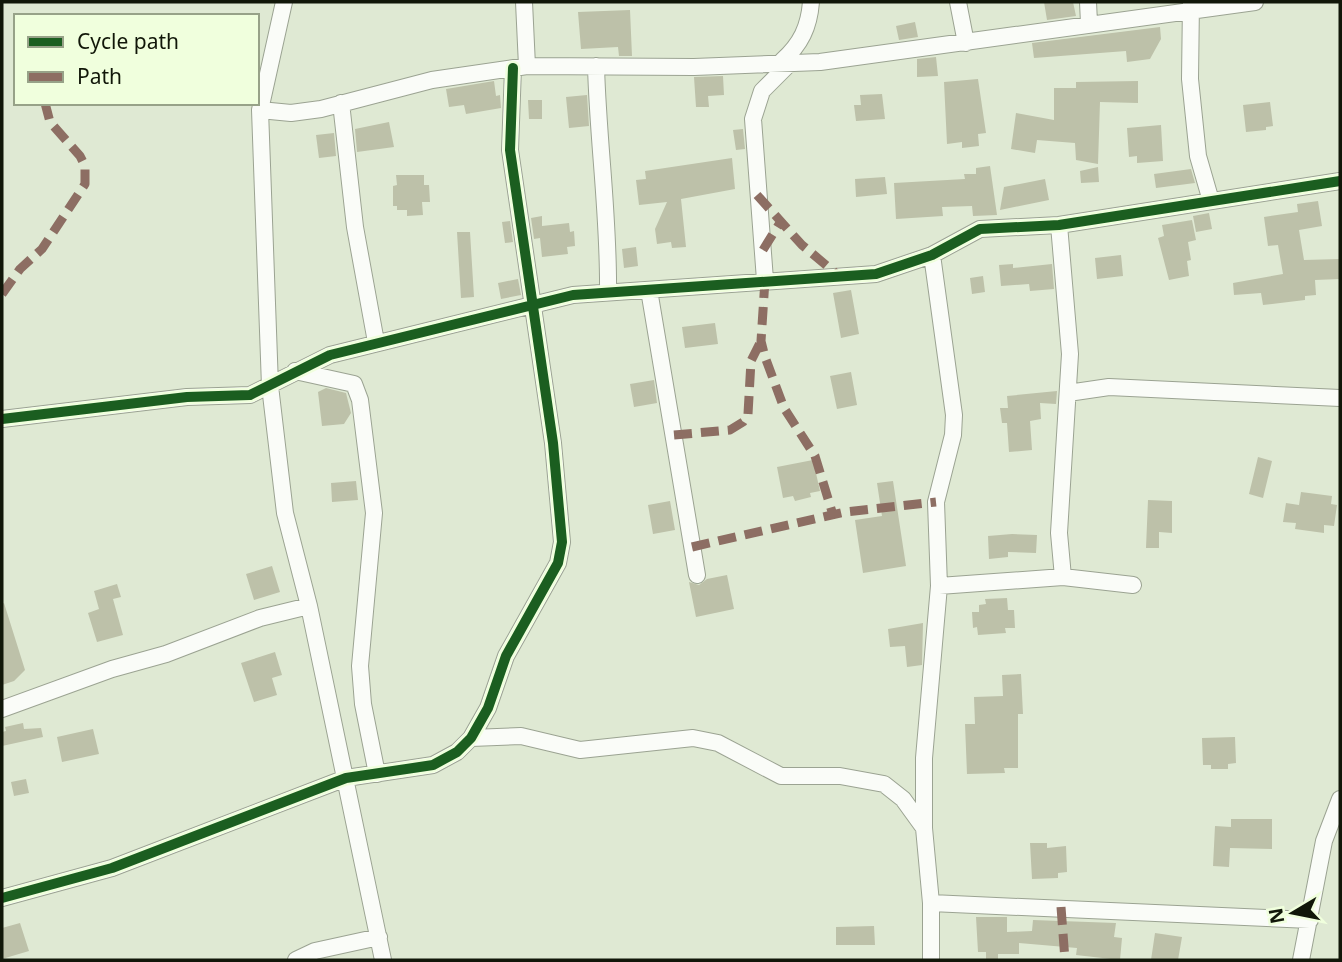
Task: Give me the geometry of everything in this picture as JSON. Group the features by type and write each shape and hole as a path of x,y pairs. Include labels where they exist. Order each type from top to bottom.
{"street":[{"path":"284,2 260,110 270,386 285,513 309,606 383,960"},
{"path":"2,898 112,868 346,778 433,765 457,752 471,738 488,708 506,656 558,563 562,542 553,443 510,150 520,67 524,2"},
{"path":"765,280 753,119 762,91 799,46 810,18 811,2"},
{"path":"958,2 966,43"},
{"path":"1088,2 1090,23"},
{"path":"260,110 291,113 432,80 520,67 694,67 785,63 966,43 1191,6 1255,2"},
{"path":"1191,6 1190,79 1198,156 1211,201"},
{"path":"596,66 598,134 608,243 608,292"},
{"path":"341,103 355,227 376,342"},
{"path":"2,419 187,397 239,397 270,386 330,355 573,295 877,274 932,256 980,229 1059,225 1340,181"},
{"path":"1059,225 1070,354 1059,533 1063,577"},
{"path":"931,960 931,903 924,828 924,758 939,586 936,502 953,435 954,415 932,256"},
{"path":"649,290 697,575"},
{"path":"295,371 354,384 360,400 374,513 360,666 363,704 377,774"},
{"path":"1068,393 1109,387 1340,398"},
{"path":"939,586 1063,577 1133,585"},
{"path":"2,709 112,669 166,654 260,618 309,606"},
{"path":"471,738 521,736 580,750 693,738 718,743 781,776 840,776 884,784 903,799 924,828"},
{"path":"1301,960 1324,841 1340,799"},
{"path":"931,903 1310,920"},
{"path":"296,960 315,951 379,937"}],"building":[{"path":"1044,2 1073,2 1076,16 1047,20"},
{"path":"630,10 632,56 619,56 618,47 581,49 578,12"},
{"path":"915,22 918,37 899,40 896,26"},
{"path":"1160,27 1161,39 1150,59 1127,62 1126,51 1034,58 1032,43"},
{"path":"936,57 938,76 917,77 917,59"},
{"path":"723,76 724,95 708,96 709,107 696,107 694,77"},
{"path":"978,79 986,133 978,134 979,146 962,148 962,142 947,144 944,82"},
{"path":"494,81 496,96 500,95 501,108 466,114 464,105 449,107 446,89"},
{"path":"1138,81 1138,103 1100,102 1098,164 1076,160 1075,143 1037,140 1035,153 1011,149 1016,113 1054,120 1054,88 1076,88 1076,82"},
{"path":"882,94 885,119 856,121 854,105 861,105 860,95"},
{"path":"587,95 589,126 569,128 566,97"},
{"path":"528,100 542,100 542,119 529,119"},
{"path":"1270,102 1273,126 1266,127 1266,130 1246,132 1243,105"},
{"path":"389,122 394,147 357,152 355,129"},
{"path":"1161,125 1163,161 1137,163 1137,156 1129,157 1127,128"},
{"path":"743,129 745,149 736,150 733,130"},
{"path":"334,133 336,156 319,158 316,135"},
{"path":"732,158 735,189 681,199 686,247 672,248 671,242 657,244 655,229 667,202 639,205 636,180 646,179 645,171"},
{"path":"990,166 997,215 973,216 972,206 942,207 943,216 896,219 894,183 965,179 964,174 976,174 976,168"},
{"path":"1098,167 1099,182 1081,183 1080,171"},
{"path":"1191,169 1195,183 1156,188 1154,174"},
{"path":"396,175 424,175 424,185 429,185 430,202 422,202 423,215 407,216 407,210 397,210 397,206 393,206"},
{"path":"885,177 887,194 856,197 855,179"},
{"path":"1045,179 1049,200 1000,210 1004,187"},
{"path":"1318,201 1322,226 1299,230 1304,260 1340,259 1340,279 1315,280 1316,295 1305,296 1305,300 1263,305 1261,293 1234,295 1233,283 1283,274 1278,245 1268,246 1264,217 1298,212 1297,204"},
{"path":"1209,213 1212,229 1196,232 1193,216"},
{"path":"542,216 542,226 569,223 570,232 574,231 575,246 567,247 568,254 542,257 540,238 534,239 531,218"},
{"path":"1192,220 1196,240 1188,242 1191,260 1187,261 1189,276 1169,280 1158,238 1164,236 1162,225"},
{"path":"510,221 513,242 505,243 502,222"},
{"path":"457,232 470,232 474,297 461,298"},
{"path":"636,247 638,266 624,268 622,249"},
{"path":"1121,255 1123,276 1097,279 1095,258"},
{"path":"1013,264 1013,268 1052,264 1054,289 1030,291 1029,284 1001,286 999,265"},
{"path":"983,276 985,292 972,294 970,278"},
{"path":"518,279 521,295 501,299 498,283"},
{"path":"851,290 859,334 841,338 833,293"},
{"path":"715,323 718,344 685,348 682,327"},
{"path":"851,372 857,405 837,409 830,376"},
{"path":"654,380 657,403 634,407 630,384"},
{"path":"326,388 346,393 351,413 344,424 322,426 318,392"},
{"path":"1057,391 1056,404 1040,403 1041,419 1030,421 1032,450 1009,452 1007,423 1002,423 1000,408 1008,408 1007,396"},
{"path":"1258,457 1272,461 1263,498 1249,494"},
{"path":"813,460 820,491 810,493 811,497 795,501 793,496 783,498 777,467"},
{"path":"356,481 358,500 332,502 331,483"},
{"path":"893,481 906,566 863,573 855,520 882,516 877,483"},
{"path":"1301,492 1332,496 1331,504 1337,505 1334,526 1324,525 1324,533 1295,529 1296,523 1283,522 1286,503 1299,505"},
{"path":"1148,500 1172,501 1172,533 1159,532 1159,548 1146,548"},
{"path":"670,501 675,530 653,534 648,505"},
{"path":"1037,535 1036,553 1008,552 1008,557 989,559 988,536"},
{"path":"272,566 280,592 254,600 246,574"},
{"path":"727,575 734,609 696,617 689,582 699,585 707,579"},
{"path":"117,584 121,597 113,599 123,635 97,642 88,613 99,609 94,591"},
{"path":"1007,598 1008,610 1014,610 1015,628 1005,628 1006,633 978,635 977,627 973,628 972,612 979,612 979,605 986,604 985,599"},
{"path":"4,603 25,670 14,681 2,685 2,604"},
{"path":"923,623 922,665 907,667 905,646 890,647 888,629"},
{"path":"275,652 282,675 272,678 277,695 254,702 241,663"},
{"path":"1021,674 1023,714 1018,714 1018,768 1004,768 1005,773 967,774 965,724 975,724 974,697 1003,696 1002,675"},
{"path":"23,723 24,729 41,728 43,737 2,746 2,732 6,731 5,727"},
{"path":"93,729 99,754 62,762 57,737"},
{"path":"1235,737 1236,763 1228,764 1228,769 1211,769 1211,765 1203,765 1202,738"},
{"path":"26,779 29,793 14,796 11,782"},
{"path":"1231,819 1272,819 1272,849 1230,848 1229,867 1213,866 1215,826 1231,827"},
{"path":"1030,843 1047,843 1047,848 1066,846 1067,872 1058,873 1058,878 1032,879"},
{"path":"976,917 1007,917 1007,932 1032,931 1033,920 1116,923 1114,937 1122,938 1120,960 1076,955 1077,948 1019,943 1019,954 998,954 998,960 986,960 986,952 978,952"},
{"path":"20,923 29,951 2,959 2,928"},
{"path":"874,926 875,945 836,945 836,927"},
{"path":"1155,933 1182,937 1178,960 1151,960"}],"marked path":[{"path":"2,294 20,269 42,249 85,184 85,166 80,156 50,122 46,105"},
{"path":"757,195 802,245 839,276"},
{"path":"763,250 781,221"},
{"path":"765,280 761,341 765,357 784,408 815,456 833,515"},
{"path":"674,435 730,430 743,422 748,414 751,361 761,341"},
{"path":"692,547 845,512 936,502"},
{"path":"1061,907 1065,960"}],"cycle path":[{"path":"2,898 112,868 346,778 433,765 457,752 471,738 488,708 506,656 558,563 562,542 553,443 510,150 513,68"},
{"path":"2,419 187,397 250,395 330,355 573,295 876,274 932,255 980,229 1059,225 1340,181"}]}
